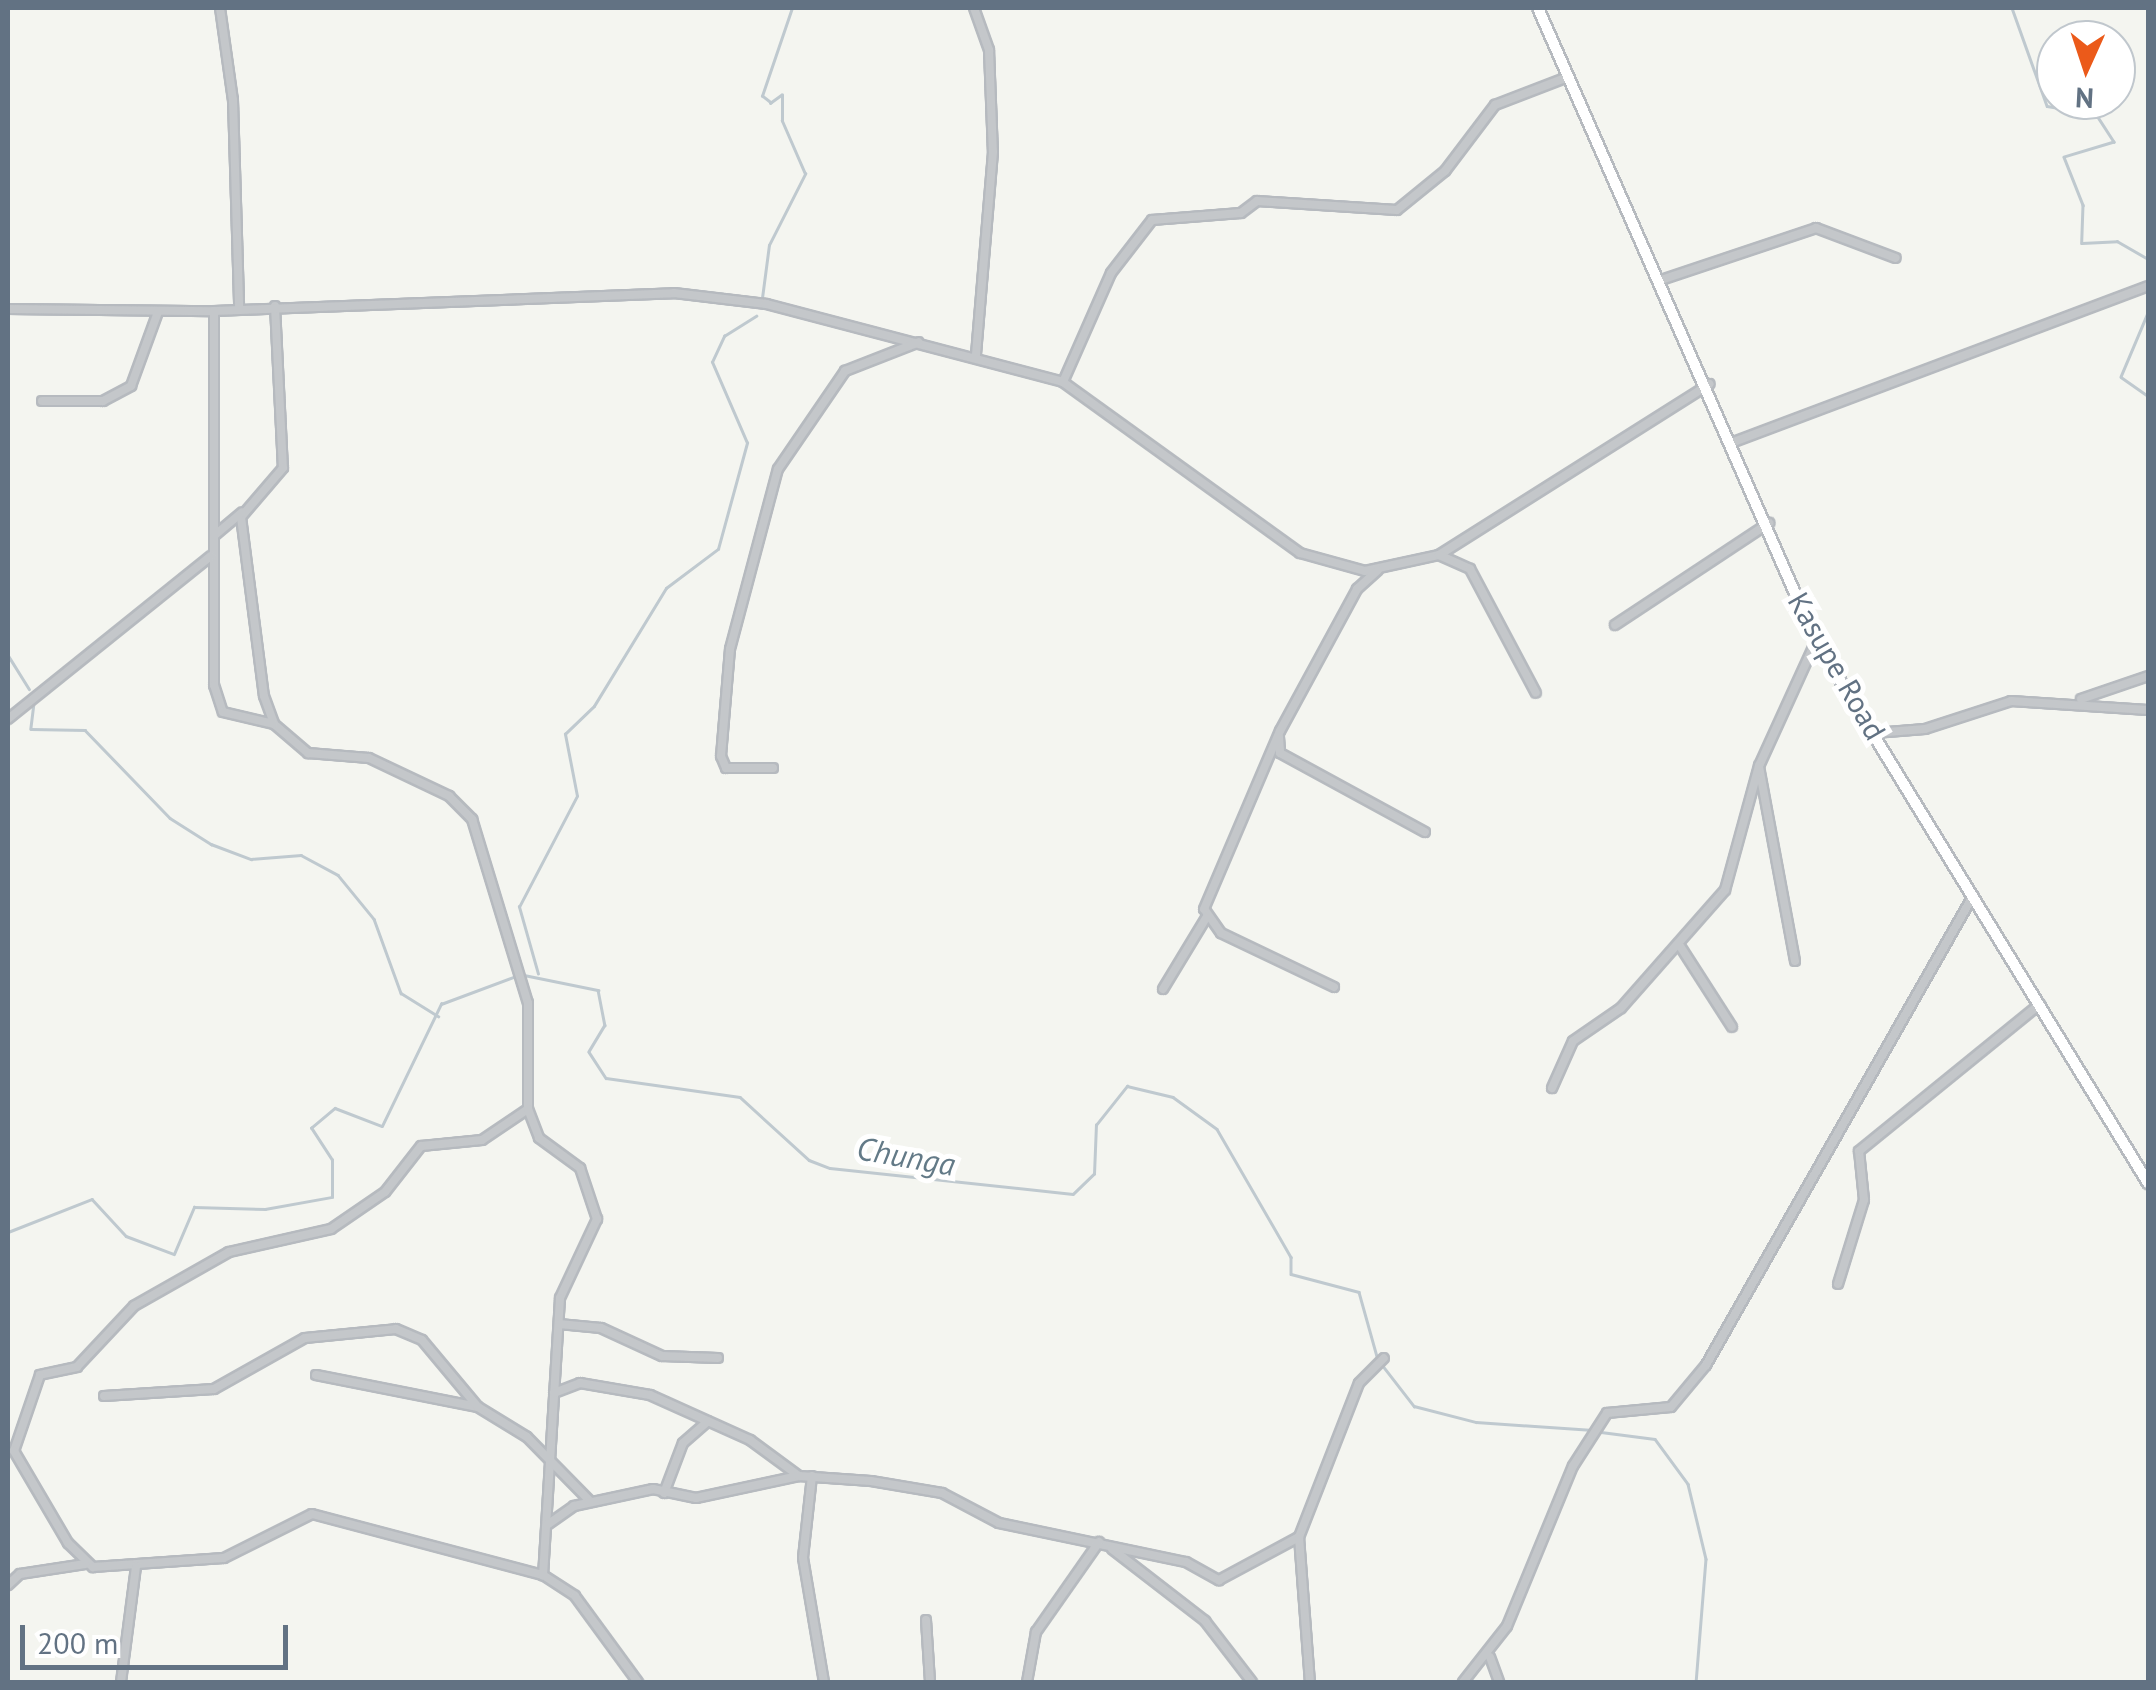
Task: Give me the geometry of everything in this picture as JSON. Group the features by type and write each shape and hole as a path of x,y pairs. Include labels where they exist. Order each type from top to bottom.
{"street":[{"path":"220,8 233,100 239,306"},
{"path":"974,8 989,50 993,152 976,356"},
{"name":"Kasupe Road","path":"1538,8 1658,281 1736,441 1816,641 2148,1183"},
{"path":"1063,382 1111,273 1152,220 1241,214 1257,201 1396,210 1446,171 1494,104 1568,76"},
{"path":"1658,281 1816,228 1896,258"},
{"path":"1736,441 2148,286"},
{"path":"8,308 214,311 239,306 674,293 766,304 923,342 1063,382 1300,553 1339,569 1378,570 1439,555 1710,384"},
{"path":"214,536 283,468 275,306"},
{"path":"214,311 218,701 227,713 274,724 308,753 369,758 449,796 472,819 528,1002 528,1109 539,1138 580,1168 597,1219 560,1298 542,1575"},
{"path":"42,401 102,400 131,386 158,312"},
{"path":"773,768 726,768 721,756 730,650 778,468 845,372 923,342"},
{"path":"242,512 251,622 274,724"},
{"path":"1615,624 1769,522"},
{"path":"8,719 214,552"},
{"path":"1439,555 1470,569 1536,693"},
{"path":"1163,989 1206,918 1240,810 1279,732 1357,589 1378,570"},
{"path":"1552,1088 1573,1041 1621,1008 1680,946 1725,890 1759,766 1816,641"},
{"path":"1875,733 1925,729 2011,701 2116,694 2148,676"},
{"path":"2066,700 2148,710"},
{"path":"1279,732 1280,753 1425,832"},
{"path":"1759,766 1796,962"},
{"path":"1463,1682 1492,1653 1573,1466 1604,1423 1618,1406 1670,1406 1686,1393 1974,896"},
{"path":"1206,918 1334,988"},
{"path":"1680,946 1732,1027"},
{"path":"1838,1284 1864,1200 1859,1151 2040,1004"},
{"path":"85,1564 17,1464 16,1438 40,1375 77,1367 134,1306 213,1259 331,1229 385,1192 422,1146 482,1140 528,1109"},
{"path":"560,1324 601,1328 662,1356 718,1358"},
{"path":"104,1396 214,1389 306,1338 396,1329 422,1340 478,1407 550,1459 589,1500"},
{"path":"1310,1682 1299,1537 1359,1383 1384,1358"},
{"path":"316,1375 478,1407"},
{"path":"554,1393 580,1383 619,1386 708,1421 798,1476"},
{"path":"664,1493 684,1443 708,1421"},
{"path":"547,1524 589,1500 664,1493 731,1496 798,1476 922,1488 999,1522 1099,1542 1112,1549 1205,1621 1252,1682"},
{"path":"812,1476 802,1558 824,1682"},
{"path":"8,1585 20,1574 85,1564 136,1566 224,1558 312,1514 542,1575 575,1596 638,1682"},
{"path":"1112,1549 1186,1562 1220,1580 1299,1537"},
{"path":"1026,1682 1036,1632 1099,1542"},
{"path":"122,1682 136,1566"},
{"path":"926,1620 930,1682"},
{"path":"1492,1653 1498,1682"}],"waterway":[{"path":"762,298 769,245 805,174 782,121 782,95 771,103 762,96 792,8"},
{"path":"2012,8 2047,106 2096,114 2114,142 2064,157 2083,205 2082,243 2117,241 2148,259"},
{"path":"2148,313 2121,377 2148,396"},
{"path":"538,974 519,907 577,796 565,734 594,706 666,588 718,549 747,443 712,362 724,336 756,316"},
{"path":"8,655 29,689"},
{"path":"34,703 31,729 85,730 170,818 211,844 251,859 301,855 338,875 374,919 401,993 438,1016"},
{"name":"Chunga","path":"524,975 598,990 605,1025 589,1052 606,1078 740,1097 809,1160 830,1168 1073,1194 1094,1174 1096,1125 1127,1086 1173,1097 1217,1129 1291,1257 1291,1274 1359,1292 1378,1360"},
{"name":"Chunga","path":"8,1232 92,1199 126,1236 174,1254 194,1207 265,1209 332,1197 332,1160 311,1128 335,1108 382,1126 441,1004 516,976"},
{"name":"Chunga","path":"1383,1366 1414,1406 1476,1422 1593,1430"},
{"name":"Chunga","path":"1601,1432 1655,1439 1688,1484 1706,1559 1696,1682"}]}
